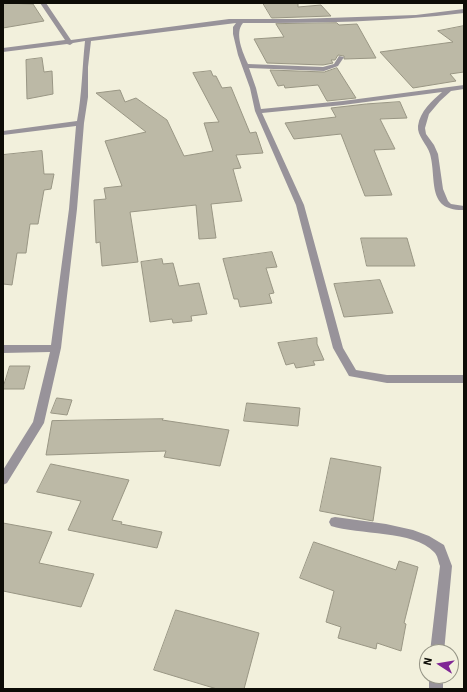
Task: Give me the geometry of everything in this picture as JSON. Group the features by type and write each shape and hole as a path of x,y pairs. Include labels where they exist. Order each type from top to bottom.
{"street":[{"path":"43,3 70,43"},
{"path":"3,50 88,41 210,23 416,17 464,11"},
{"path":"241,21 236,27 236,34 253,88 258,111 300,205 338,348 353,373 386,379 464,379"},
{"path":"3,480 38,423 56,348 73,209 80,123 85,97 85,67 88,41"},
{"path":"245,66 324,69 336,65 341,57"},
{"path":"258,111 408,95 464,87"},
{"path":"450,88 427,112 422,123 421,132 432,148 438,183 445,203 451,208 464,208"},
{"path":"3,133 80,123"},
{"path":"3,349 56,348"},
{"path":"335,522 404,533 436,545 443,555 446,566 438,644"}],"building":[{"path":"3,3 33,4 44,21 3,28"},
{"path":"263,3 298,3 298,7 321,5 331,16 272,18"},
{"path":"337,23 339,25 357,24 376,58 344,59 344,56 338,55 335,60 331,60 333,63 323,65 267,63 254,39 284,37 276,24"},
{"path":"464,26 464,72 450,74 456,81 413,88 380,52 453,42 438,31"},
{"path":"42,58 44,72 52,71 53,94 27,99 26,60"},
{"path":"337,68 356,98 327,101 318,85 285,88 284,85 278,86 270,70 324,72"},
{"path":"211,71 213,76 216,76 222,88 231,87 250,133 256,132 263,153 236,155 241,168 233,169 242,201 211,204 216,238 199,239 196,205 130,212 138,262 102,266 100,242 96,243 94,200 106,199 104,188 122,186 105,141 146,132 96,93 120,90 125,102 136,98 167,120 184,156 213,151 204,123 219,122 193,73"},
{"path":"400,102 407,118 380,119 395,149 374,150 392,195 365,196 341,134 294,139 285,123 336,117 331,108"},
{"path":"42,151 44,174 54,174 51,189 44,190 38,224 30,224 26,253 17,253 12,285 3,284 3,155"},
{"path":"361,238 407,238 415,266 367,266"},
{"path":"272,252 277,267 266,268 274,293 269,294 272,303 240,307 238,299 234,299 223,259"},
{"path":"162,259 163,264 173,263 179,286 199,283 207,314 191,316 192,321 173,323 172,319 150,322 141,262"},
{"path":"380,280 393,313 344,317 334,284"},
{"path":"317,338 317,344 324,360 313,361 315,365 296,368 294,363 286,365 278,343"},
{"path":"10,366 30,366 24,389 3,389"},
{"path":"57,398 72,400 67,415 51,413"},
{"path":"247,403 300,408 298,426 244,421"},
{"path":"163,419 162,420 229,430 220,466 164,457 166,451 46,455 52,421"},
{"path":"331,458 381,467 373,521 320,511"},
{"path":"51,464 129,480 112,520 122,522 121,524 162,532 157,548 68,530 81,501 37,492"},
{"path":"3,523 52,532 39,563 94,574 81,607 3,591"},
{"path":"314,542 396,570 399,561 418,567 404,623 406,624 401,651 377,643 376,649 338,638 341,627 326,622 334,591 300,578"},
{"path":"176,610 259,633 244,689 217,689 154,670"}]}
